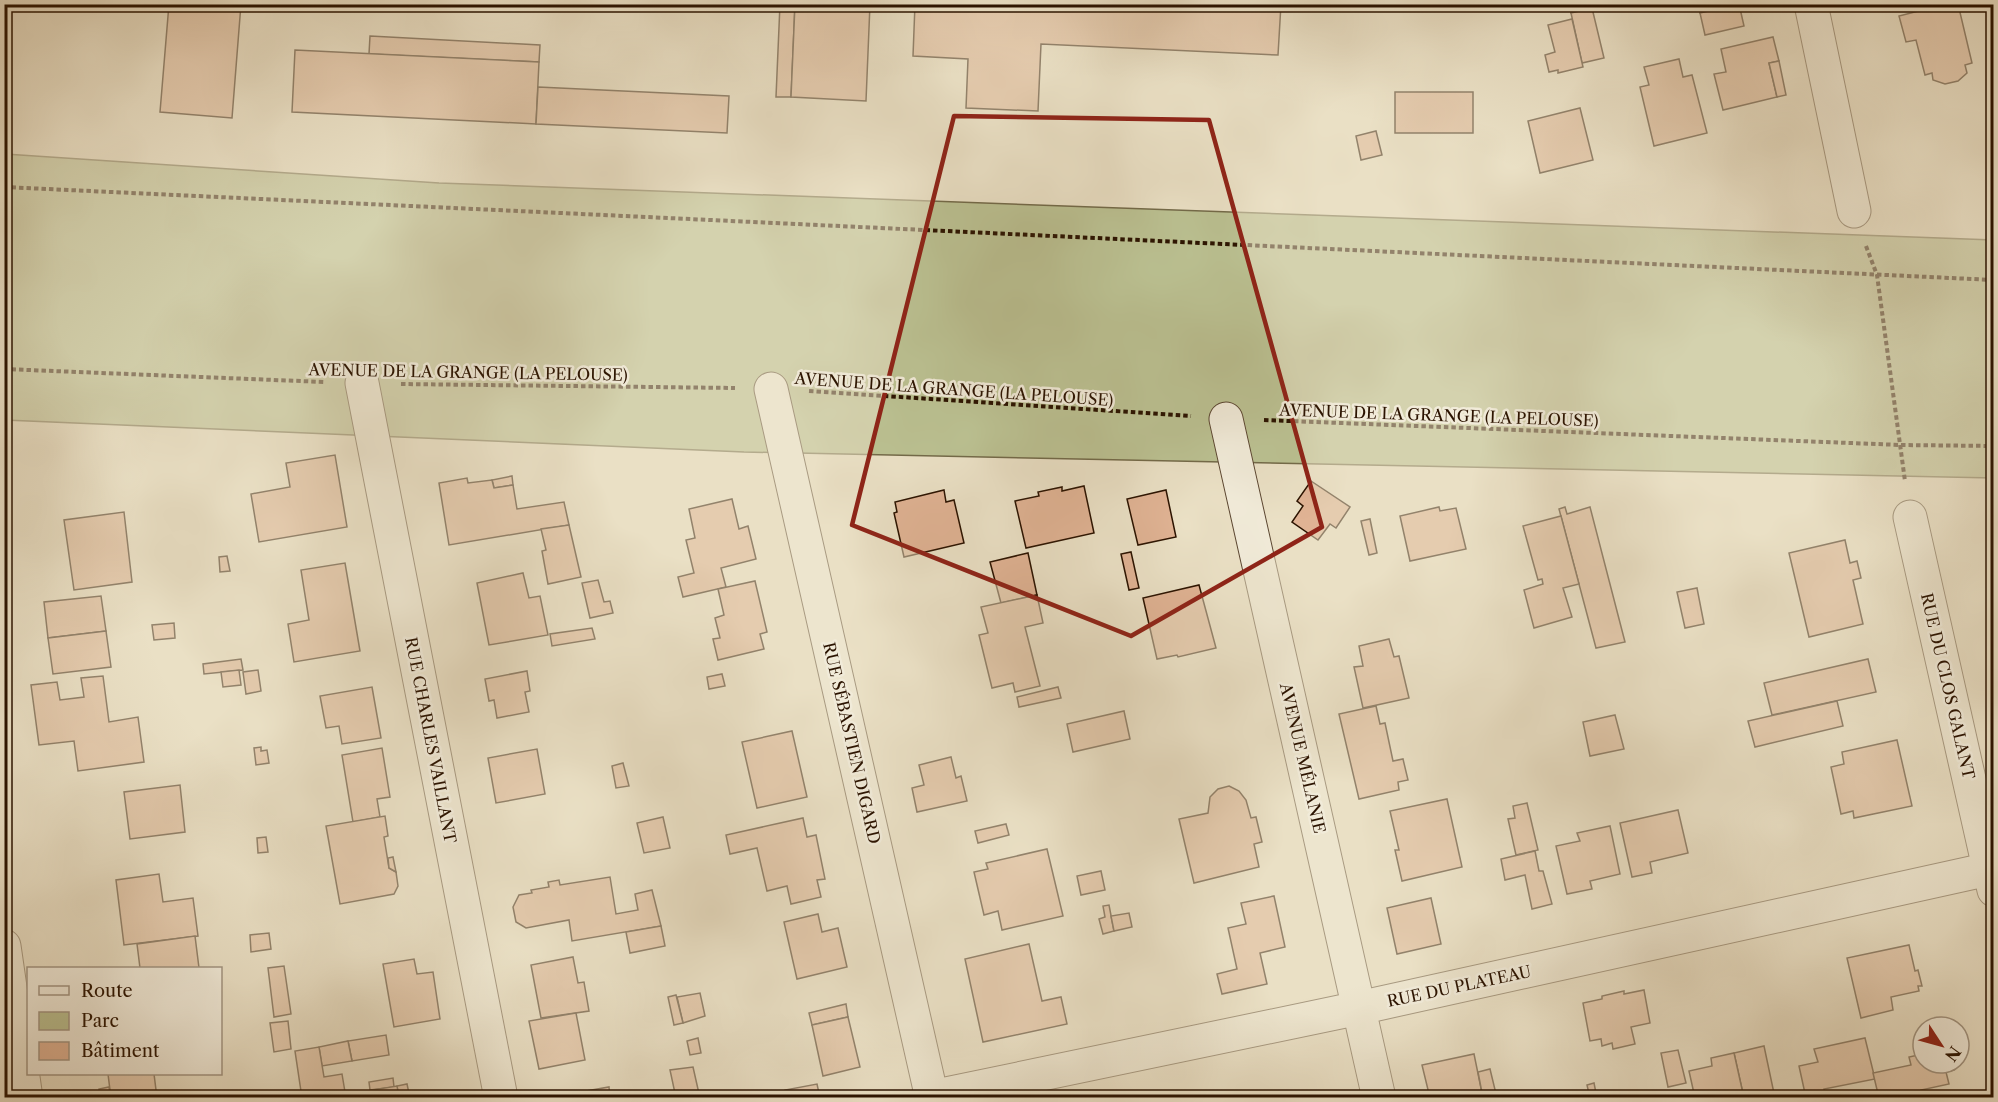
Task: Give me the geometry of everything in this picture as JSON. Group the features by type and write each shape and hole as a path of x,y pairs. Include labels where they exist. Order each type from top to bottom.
{"street":[{"path":"1811,4 1858,224"},
{"name":"RUE CHARLES VAILLANT","path":"362,383 501,1098"},
{"name":"RUE SÉBASTIEN DIGARD","path":"771,389 930,1097"},
{"name":"AVENUE MÉLANIE","path":"1226,418 1379,1098"},
{"name":"RUE DU CLOS GALANT","path":"1908,505 1991,880"},
{"name":"RUE DU PLATEAU","path":"930,1097 1991,880"},
{"path":"4,946 26,1098"}],"path":[{"path":"4,187 1994,280"},
{"path":"1858,224 1876,275 1902,445 1908,505"},
{"name":"AVENUE DE LA GRANGE (LA PELOUSE)","path":"4,369 362,383 771,389 1226,418 1902,445 1994,446"}],"highlighted area":[{"path":"954,116 1209,120 1322,527 1131,636 852,525"}],"green space":[{"path":"5,154 439,183 1993,240 1993,478 744,452 5,420"}],"building":[{"path":"169,4 241,4 232,118 160,112"},
{"path":"780,4 795,4 791,97 776,97"},
{"path":"795,4 870,4 866,101 791,97"},
{"path":"915,4 1281,4 1278,55 1041,44 1038,111 966,108 968,59 913,56"},
{"path":"1569,4 1591,4 1592,8 1571,13"},
{"path":"1697,4 1738,4 1700,13"},
{"path":"1739,4 1744,26 1705,35 1700,13"},
{"path":"1946,4 1958,4 1972,63 1965,65 1967,73 1958,81 1945,84 1933,80 1932,73 1925,75 1916,40 1906,42 1899,16"},
{"path":"1592,8 1604,58 1582,63 1571,13"},
{"path":"1572,19 1583,67 1558,73 1558,70 1549,72 1545,55 1555,52 1548,25"},
{"path":"370,36 540,45 539,62 369,54"},
{"path":"1773,37 1779,61 1769,63 1777,97 1723,110 1714,74 1726,72 1721,49"},
{"path":"295,50 539,62 536,124 292,112"},
{"path":"1679,59 1683,77 1692,75 1707,133 1654,146 1640,87 1649,85 1644,67"},
{"path":"1779,61 1786,95 1777,97 1769,63"},
{"path":"538,87 729,96 727,133 536,124"},
{"path":"1395,92 1473,92 1473,133 1395,133"},
{"path":"1580,108 1593,160 1540,173 1528,121"},
{"path":"1376,131 1382,155 1361,160 1356,136"},
{"path":"335,455 347,527 259,542 251,494 290,487 286,463"},
{"path":"512,476 513,485 494,488 492,480"},
{"path":"467,478 468,483 492,480 494,488 513,485 517,509 564,502 569,525 449,545 439,483"},
{"path":"1311,481 1350,507 1336,528 1330,524 1318,540 1292,522 1303,506 1297,501"},
{"path":"1084,486 1094,533 1026,548 1015,501 1039,496 1038,492 1062,487 1062,491"},
{"path":"944,490 946,502 954,500 964,543 904,557 894,513 897,512 895,502"},
{"path":"1166,490 1176,537 1138,545 1127,499"},
{"path":"732,499 739,529 748,526 756,559 721,568 726,587 683,597 678,577 694,573 686,540 695,538 689,509"},
{"path":"1439,507 1440,511 1456,508 1466,549 1410,561 1400,516"},
{"path":"1565,507 1567,514 1590,507 1625,642 1596,648 1559,509"},
{"path":"124,512 132,582 74,590 64,520"},
{"path":"1561,516 1579,584 1563,588 1572,617 1534,628 1524,590 1543,584 1542,579 1538,580 1523,526"},
{"path":"1370,519 1377,553 1369,555 1361,521"},
{"path":"569,525 581,577 548,584 542,551 546,550 541,529"},
{"path":"1845,540 1850,563 1857,561 1861,578 1853,580 1863,624 1809,637 1789,553"},
{"path":"1131,552 1139,588 1129,590 1121,554"},
{"path":"1028,553 1037,595 1001,603 990,562"},
{"path":"227,556 230,571 220,572 219,557"},
{"path":"345,563 360,651 294,662 288,624 309,620 301,570"},
{"path":"523,573 529,598 540,596 548,635 489,645 477,583"},
{"path":"598,580 604,602 610,601 613,613 590,618 582,583"},
{"path":"755,581 767,632 760,634 764,649 718,660 713,639 720,638 715,618 724,615 718,589"},
{"path":"1199,585 1216,648 1178,657 1177,655 1157,659 1143,598"},
{"path":"1697,588 1704,624 1685,628 1677,592"},
{"path":"1037,595 1043,623 1025,627 1040,686 1015,692 1013,683 992,688 979,635 988,633 981,607"},
{"path":"101,596 106,631 48,638 44,602"},
{"path":"174,623 175,638 154,640 152,625"},
{"path":"592,628 595,639 552,646 550,634"},
{"path":"106,631 111,667 53,674 48,638"},
{"path":"1389,639 1394,657 1399,656 1409,698 1363,708 1354,667 1363,666 1359,646"},
{"path":"241,659 243,670 204,674 203,664"},
{"path":"1868,659 1876,692 1772,715 1764,683"},
{"path":"239,670 241,685 223,687 221,672"},
{"path":"258,670 261,691 246,694 243,672"},
{"path":"527,671 530,691 525,692 529,712 497,718 494,700 489,701 485,679"},
{"path":"722,674 725,686 709,689 707,677"},
{"path":"103,676 109,722 138,717 144,762 78,771 74,741 39,745 31,685 57,682 60,700 84,697 81,678"},
{"path":"372,687 381,738 342,744 339,726 326,728 320,696"},
{"path":"1058,687 1061,698 1019,707 1017,697"},
{"path":"1837,701 1843,726 1755,747 1748,721"},
{"path":"1376,706 1380,724 1385,723 1393,761 1403,759 1408,780 1398,782 1399,790 1359,799 1339,714"},
{"path":"1124,711 1130,739 1073,752 1067,724"},
{"path":"1615,715 1624,749 1590,756 1583,722"},
{"path":"792,731 807,797 757,808 742,742"},
{"path":"1897,740 1912,806 1854,818 1853,811 1841,814 1831,767 1844,764 1842,752"},
{"path":"261,747 261,751 267,750 269,763 256,765 254,748"},
{"path":"382,748 390,797 377,799 380,817 353,822 342,755"},
{"path":"537,749 545,794 496,803 488,758"},
{"path":"951,757 956,778 961,776 967,801 917,812 912,788 924,785 919,765"},
{"path":"623,763 629,786 616,788 612,766"},
{"path":"180,785 185,832 130,839 124,792"},
{"path":"1229,786 1239,791 1246,800 1251,818 1256,817 1262,842 1254,844 1259,867 1194,883 1179,819 1208,813 1210,797 1218,789"},
{"path":"1447,799 1462,867 1402,881 1395,850 1399,850 1390,811"},
{"path":"1527,803 1538,850 1516,855 1508,819 1515,818 1513,806"},
{"path":"1678,810 1688,853 1650,862 1652,873 1632,877 1620,823"},
{"path":"385,816 388,836 384,837 389,868 396,872 398,886 394,894 340,904 326,826"},
{"path":"663,817 670,848 644,853 637,823"},
{"path":"803,818 807,837 816,835 825,879 817,880 821,897 791,904 787,886 767,891 757,848 730,854 726,835"},
{"path":"1006,824 1009,835 978,843 975,831"},
{"path":"1610,826 1620,874 1590,881 1592,889 1567,894 1556,846 1580,841 1577,833"},
{"path":"266,837 268,852 258,853 257,838"},
{"path":"1047,849 1063,916 1002,930 998,911 984,915 974,872 988,869 986,863"},
{"path":"1535,851 1539,871 1543,871 1552,904 1532,909 1525,875 1505,880 1501,859"},
{"path":"393,857 396,872 389,868 388,858"},
{"path":"1101,871 1105,890 1081,895 1077,876"},
{"path":"159,874 163,902 193,898 198,936 124,945 116,880"},
{"path":"610,877 616,914 638,910 635,894 652,890 661,926 572,941 569,920 526,928 516,922 513,907 519,895 549,887 548,882 559,880 560,885"},
{"path":"1274,896 1285,947 1260,953 1267,984 1222,994 1217,974 1237,969 1228,928 1246,924 1241,903"},
{"path":"1431,898 1441,944 1397,954 1387,908"},
{"path":"1109,905 1114,931 1103,934 1099,919 1105,917 1103,906"},
{"path":"1129,913 1132,927 1114,931 1111,916"},
{"path":"818,914 822,932 838,928 847,967 797,979 784,922"},
{"path":"661,926 665,946 630,953 626,932"},
{"path":"269,933 271,949 251,952 250,935"},
{"path":"195,936 199,967 140,967 137,944"},
{"path":"1029,944 1042,1001 1061,997 1067,1024 983,1042 965,959"},
{"path":"1909,945 1915,971 1918,970 1922,986 1918,986 1919,991 1891,997 1893,1010 1861,1018 1847,958"},
{"path":"573,957 578,983 584,982 589,1011 541,1018 531,965"},
{"path":"414,959 417,974 433,972 440,1019 394,1027 383,964"},
{"path":"284,966 291,1014 274,1017 268,968"},
{"path":"1644,990 1650,1023 1631,1027 1635,1044 1613,1049 1612,1043 1602,1046 1601,1039 1590,1041 1583,1003 1624,991 1624,994"},
{"path":"700,993 705,1016 683,1023 677,997"},
{"path":"676,995 683,1023 674,1025 668,997"},
{"path":"846,1004 848,1017 812,1025 809,1013"},
{"path":"576,1013 585,1060 539,1069 529,1021"},
{"path":"848,1017 860,1067 823,1076 812,1025"},
{"path":"288,1021 291,1049 274,1052 270,1023"},
{"path":"386,1035 389,1055 352,1061 348,1041"},
{"path":"698,1038 701,1053 690,1055 687,1041"},
{"path":"1865,1038 1875,1079 1824,1089 1826,1098 1806,1098 1799,1066 1818,1062 1814,1049"},
{"path":"348,1041 352,1061 322,1066 319,1047"},
{"path":"1764,1046 1775,1098 1744,1098 1734,1053"},
{"path":"319,1047 324,1077 342,1074 345,1092 327,1094 328,1098 302,1098 295,1051"},
{"path":"1678,1050 1686,1083 1668,1087 1661,1053"},
{"path":"1734,1053 1744,1098 1695,1098 1689,1071 1712,1066 1711,1058"},
{"path":"1474,1054 1483,1098 1430,1098 1422,1065"},
{"path":"1911,1065 1911,1075 1947,1075 1949,1084 1921,1090 1922,1098 1879,1098 1873,1073"},
{"path":"693,1067 700,1098 676,1098 670,1070"},
{"path":"1490,1069 1497,1098 1483,1098 1478,1072"},
{"path":"108,1075 154,1075 157,1098 111,1098"},
{"path":"393,1078 394,1087 370,1090 369,1082"},
{"path":"1594,1083 1597,1098 1590,1098 1587,1085"},
{"path":"407,1084 410,1098 399,1098 397,1086"},
{"path":"817,1084 820,1098 786,1098 785,1090"},
{"path":"397,1086 399,1098 361,1098 360,1092"},
{"path":"109,1087 111,1098 100,1098 99,1089"},
{"path":"609,1087 610,1098 547,1098"},
{"path":"1804,1091 1806,1098 1788,1098 1787,1095"}]}
